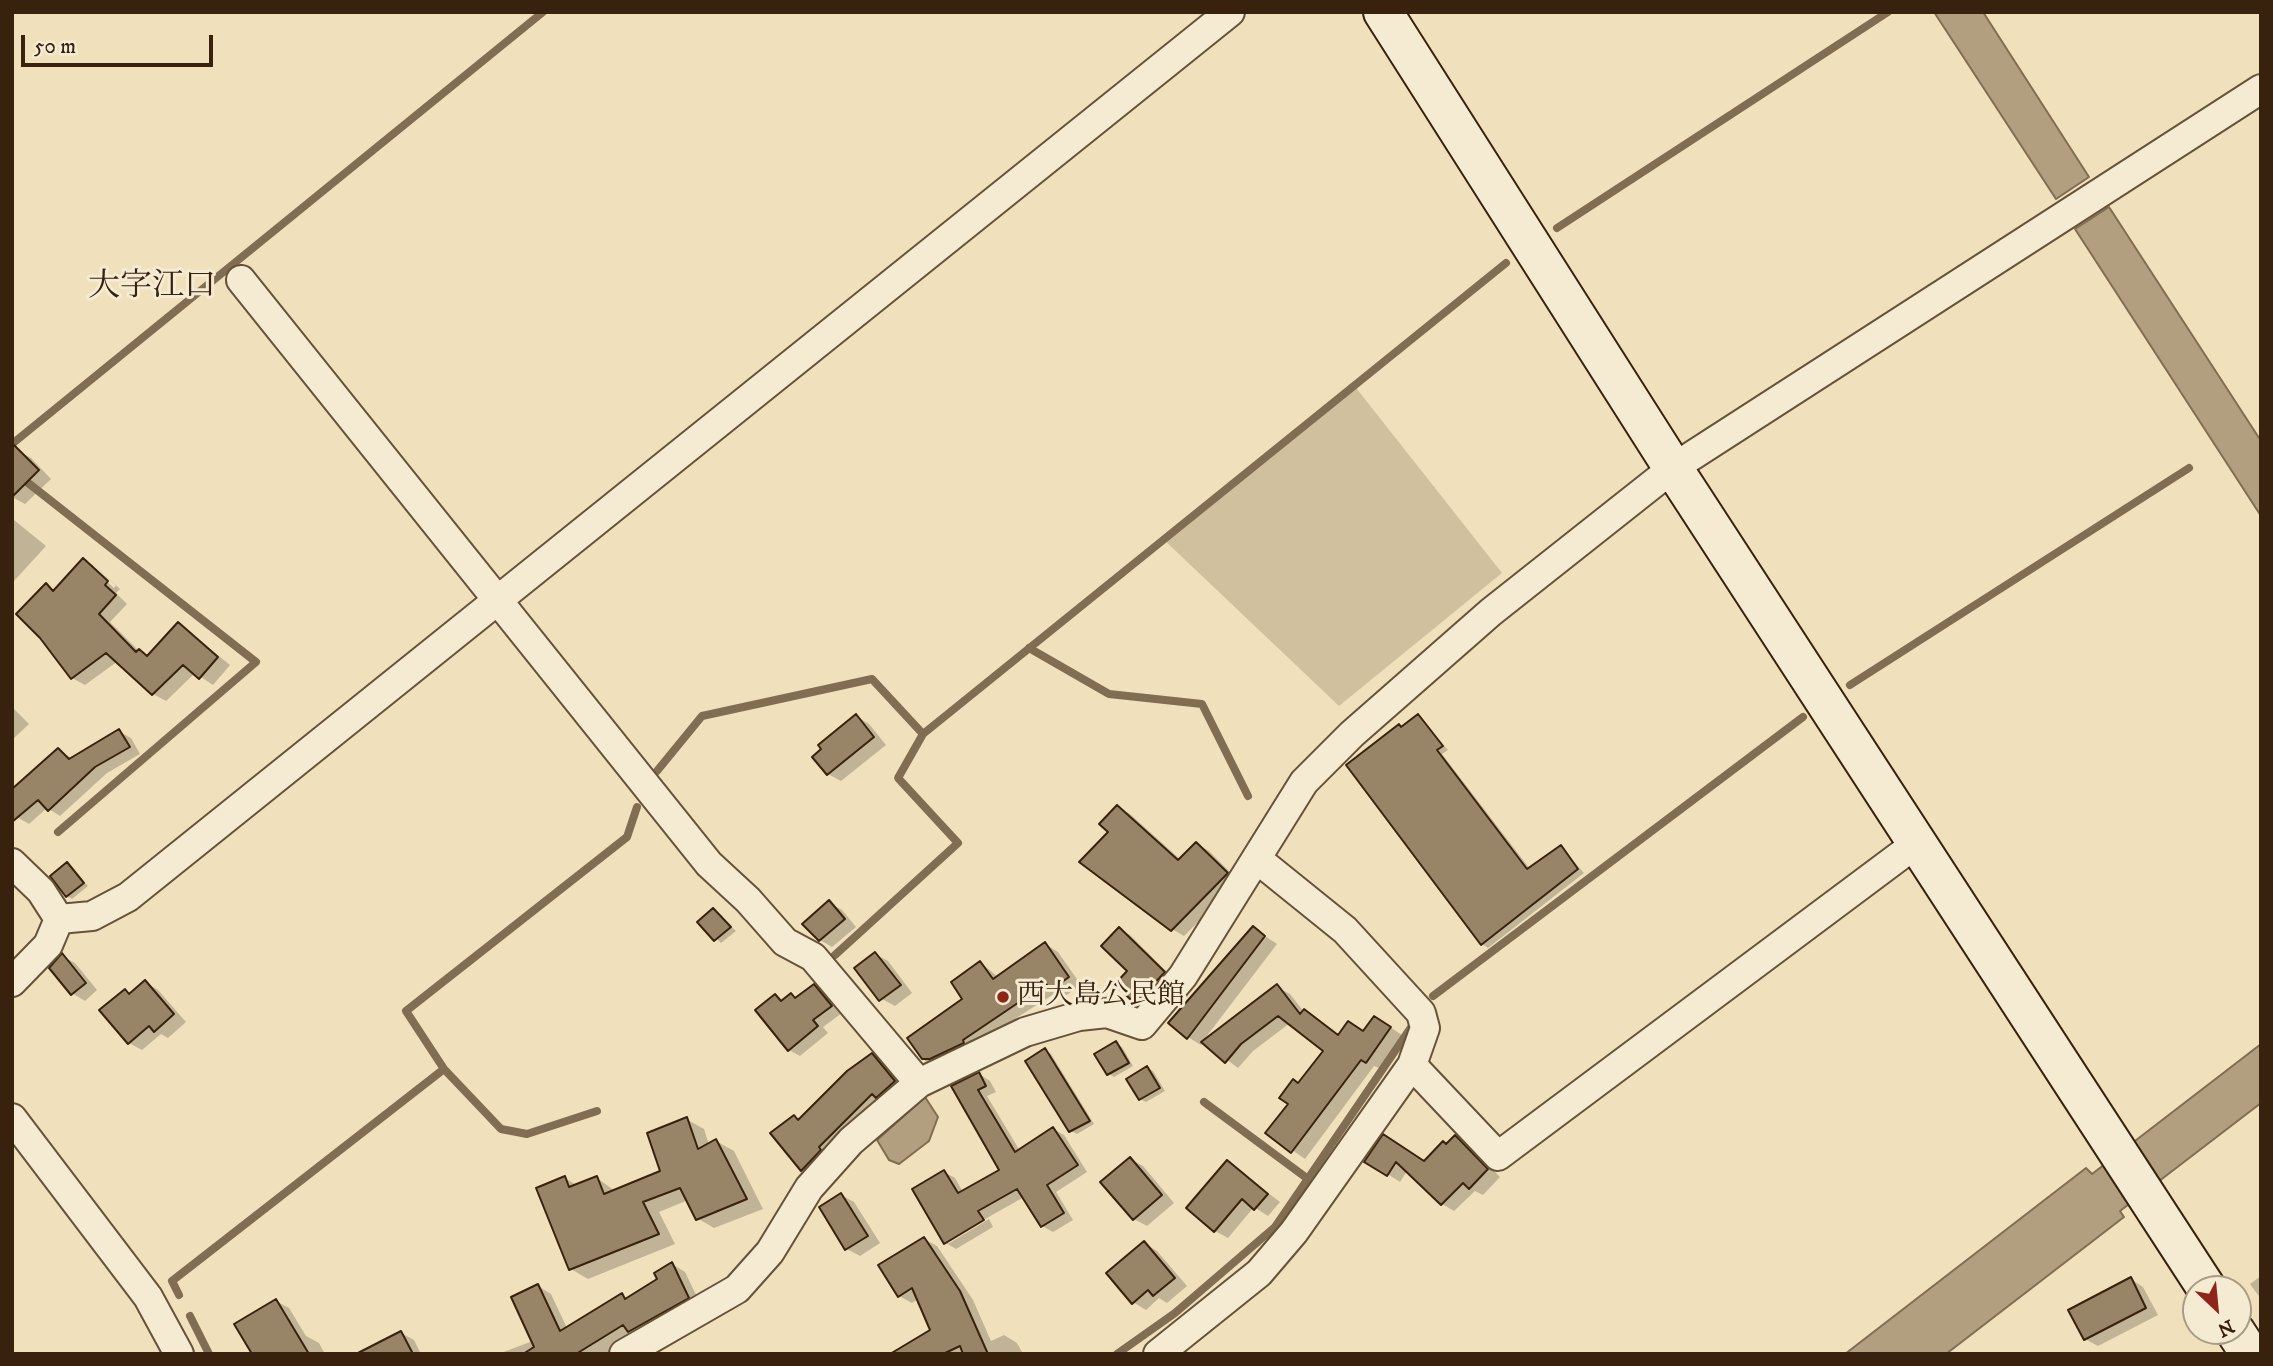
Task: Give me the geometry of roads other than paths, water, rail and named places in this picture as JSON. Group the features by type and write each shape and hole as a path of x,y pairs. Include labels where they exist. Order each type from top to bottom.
{"street":[{"path":"59,919 93,916 128,897 1230,12"},
{"path":"1383,12 1673,468 2198,1275"},
{"path":"624,1354 737,1289 770,1252 809,1188 851,1141 919,1083 1025,1032 1079,1016 1107,1013 1142,1025 1182,976 1304,782 1352,734 1490,612 1673,468 2261,89"},
{"path":"241,280 709,864 748,900 785,942 813,957 919,1083"},
{"path":"1412,1065 1498,1156 1917,843"},
{"path":"1158,1354 1259,1273 1294,1232 1412,1065 1425,1028 1421,1013 1345,930 1257,859"},
{"path":"12,863 41,891 59,919"},
{"path":"12,982 48,945 59,919"},
{"path":"12,1118 148,1297 179,1354"}],"waterway":[{"path":"12,444 543,12"},
{"path":"1557,228 1888,12"},
{"path":"657,771 702,716 872,679 923,734 1506,263"},
{"path":"1850,685 2189,468"},
{"path":"18,475 256,662 58,832"},
{"path":"1029,648 1109,694 1202,704 1248,796"},
{"path":"1433,996 1803,717"},
{"path":"835,955 958,843 898,778 923,734"},
{"path":"444,1069 406,1011 627,837 637,807"},
{"path":"1117,1354 1175,1313 1275,1227 1412,1026"},
{"path":"179,1295 172,1281 444,1069 501,1129 527,1134 597,1111"},
{"path":"1204,1102 1308,1179"},
{"path":"190,1316 209,1354"}],"place":[{"name":"西大島公民館","path":"1003,997"}],"district":[{"name":"大字江口","path":"152,288"}]}
